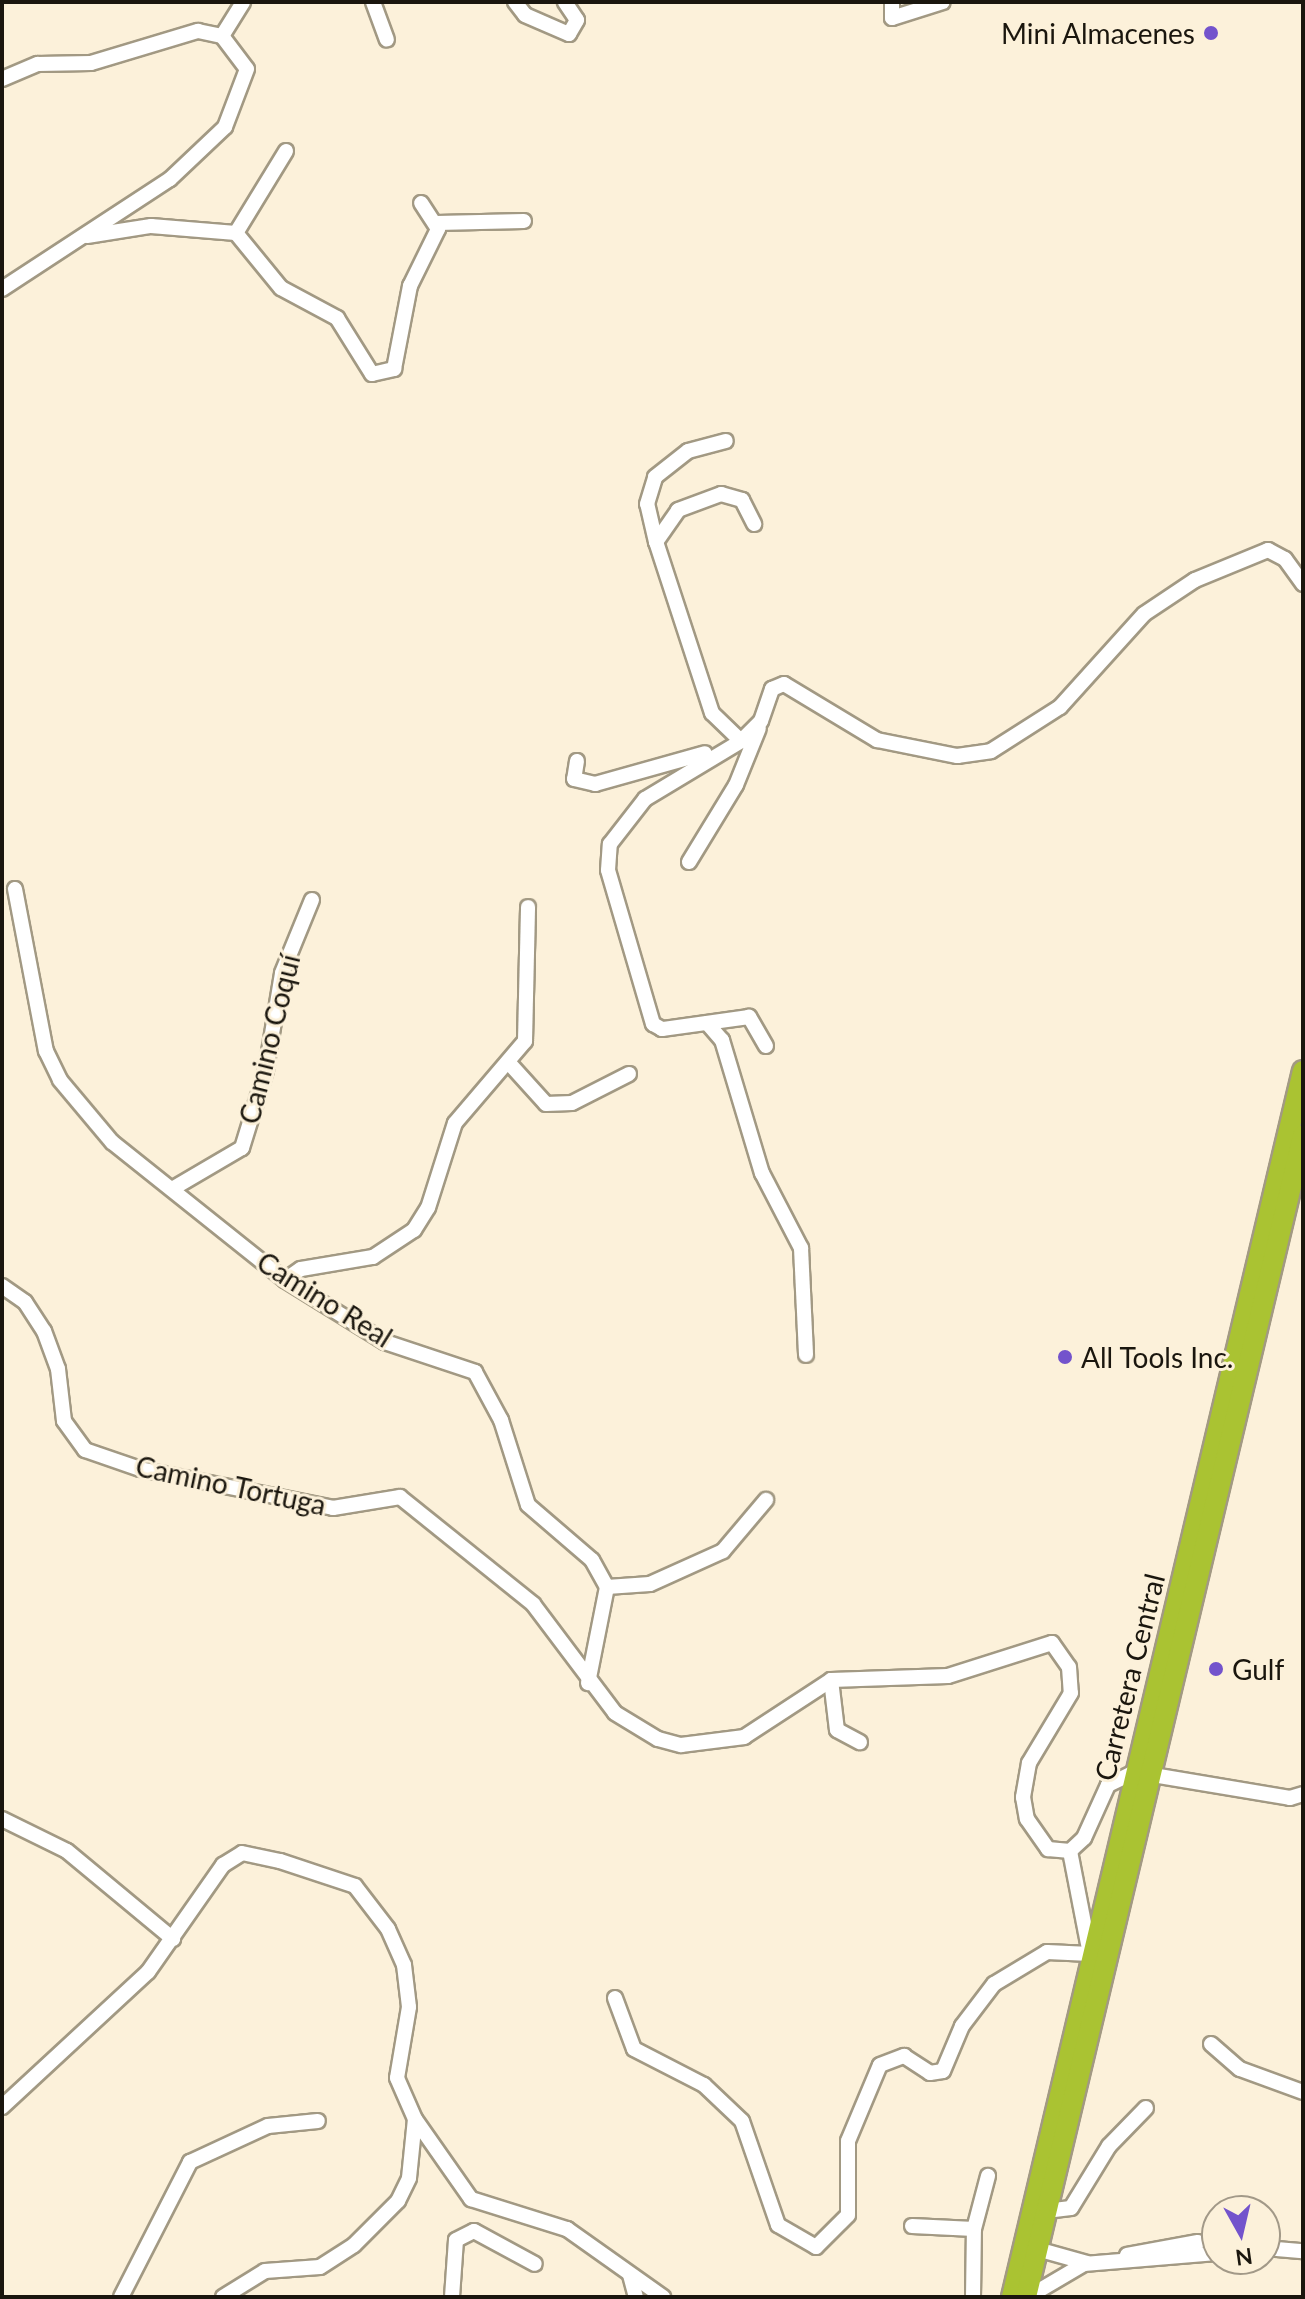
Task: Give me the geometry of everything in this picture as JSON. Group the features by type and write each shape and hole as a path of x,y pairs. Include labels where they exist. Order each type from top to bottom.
{"highway":[{"name":"Carretera Central","path":"1027,2297 1303,1071"},
{"name":"Carretera Central","path":"1012,2297 1090,1954 1143,1772 1303,1136"}],"street":[{"path":"222,36 243,2"},
{"path":"373,2 387,40"},
{"path":"515,2 525,15 569,34 577,20 565,2"},
{"path":"892,2 892,18 929,3"},
{"path":"2,79 38,64 91,63 174,32 222,36 247,69 225,127 170,179 2,289"},
{"path":"236,233 286,151"},
{"path":"421,203 437,223"},
{"path":"437,223 524,221"},
{"path":"80,237 151,226 236,233 281,288 337,318 372,374 394,369 410,286 437,223"},
{"path":"726,441 688,451 655,477 647,504 656,542 712,713 737,740"},
{"path":"656,542 678,510 721,494 742,500 754,524"},
{"path":"689,862 736,785 772,689 784,684 877,740 957,756 991,751 1060,707 1144,614 1195,580 1268,550 1285,559 1303,584"},
{"path":"761,721 645,799 610,844 608,870 644,1001 662,1029 749,1017 766,1046"},
{"path":"577,761 574,779 595,784 692,760 737,740"},
{"name":"Camino Real","path":"15,889 46,1051 60,1080 112,1142 285,1280 385,1342 475,1372 501,1420 528,1505 592,1560 607,1587"},
{"name":"Camino Coquí","path":"172,1189 242,1148 266,1070 282,973 312,900"},
{"path":"285,1280 301,1269 373,1257 414,1230 428,1208 455,1123 525,1041 528,907"},
{"path":"707,1023 722,1040 762,1173 801,1248 806,1355"},
{"path":"509,1063 546,1104 572,1103 629,1074"},
{"name":"Camino Tortuga","path":"2,1286 25,1302 44,1331 58,1369 64,1421 85,1450 140,1469 333,1508 400,1497 533,1604 588,1683 619,1717 681,1745 744,1737 831,1680"},
{"path":"588,1683 607,1587 650,1584 723,1551 766,1500"},
{"path":"860,1742 837,1730 831,1680 948,1676 1008,1652 1058,1646 1071,1693 1029,1763 1023,1797 1027,1819 1048,1849 1070,1851 1084,1838 1108,1785 1143,1772 1290,1798 1303,1794"},
{"path":"2,1819 67,1851 173,1939"},
{"path":"615,1998 634,2049 704,2085 742,2121 770,2211 810,2249 848,2215 848,2141 880,2065 904,2056 930,2073 943,2071 962,2026 994,1984 1047,1952 1090,1954 1070,1851"},
{"path":"2,2107 148,1972 223,1865 242,1853 355,1886 404,1965 409,2007 397,2078 415,2119 471,2199 567,2229 663,2297"},
{"path":"1211,2044 1240,2069 1303,2092"},
{"path":"1046,2211 1071,2208 1109,2146 1146,2108"},
{"path":"223,2297 243,2279 320,2267 354,2245 398,2201 409,2178 415,2119"},
{"path":"121,2297 190,2162 268,2126 318,2121"},
{"path":"973,2297 974,2229 988,2176"},
{"path":"912,2226 974,2229"},
{"path":"452,2297 456,2240 474,2231 535,2264"},
{"path":"1027,2297 1084,2264 1198,2242"},
{"path":"1037,2249 1084,2264 1201,2254"},
{"path":"1281,2249 1303,2251"},
{"path":"630,2275 636,2297"}],"place":[{"name":"Mini Almacenes","path":"1211,33"},
{"name":"All Tools Inc.","path":"1065,1357"},
{"name":"Gulf","path":"1216,1669"}]}
